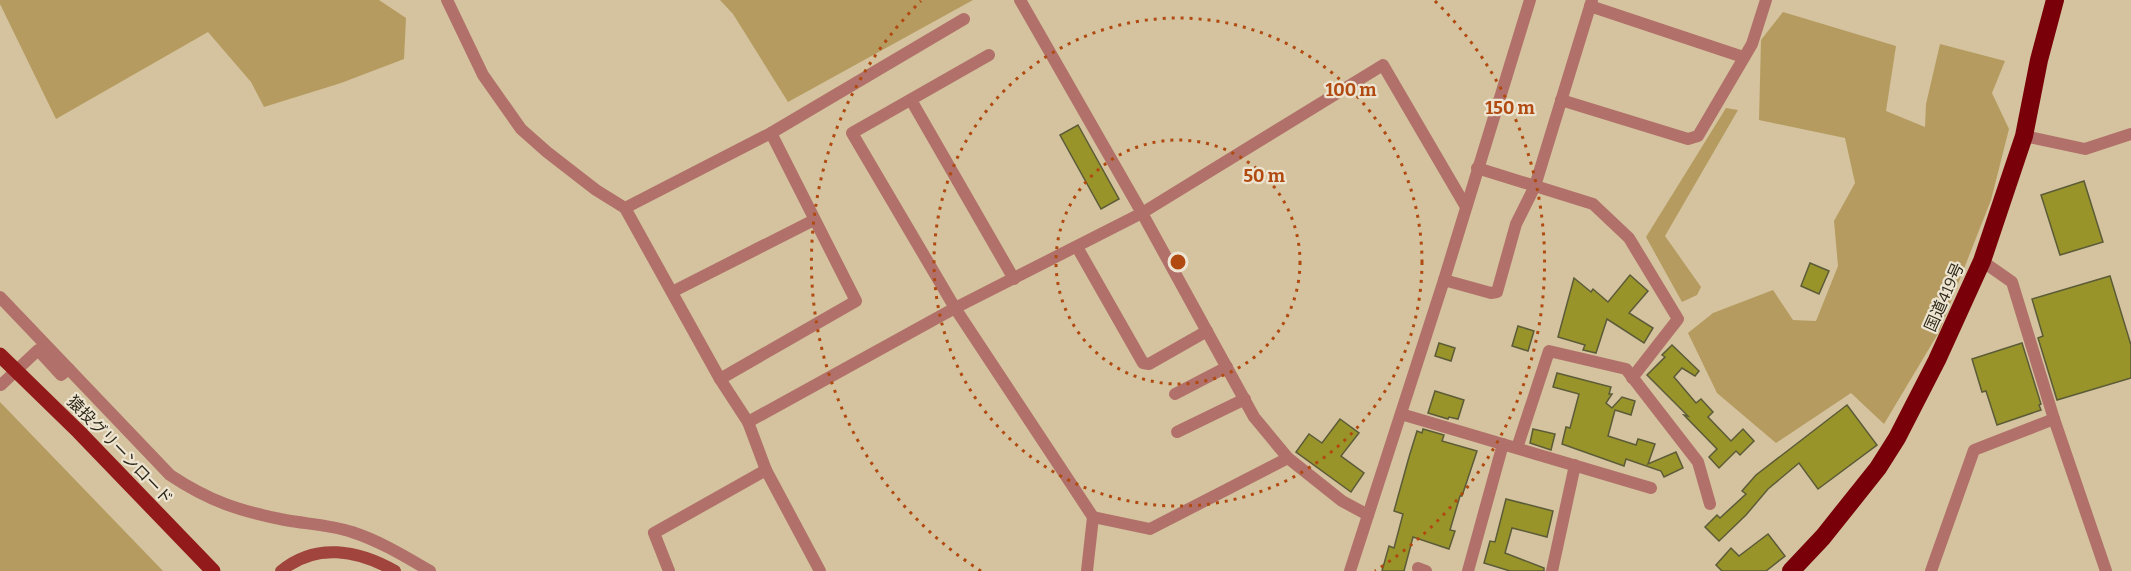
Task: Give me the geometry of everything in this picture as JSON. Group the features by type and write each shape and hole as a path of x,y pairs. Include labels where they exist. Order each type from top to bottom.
{"highway":[{"name":"国道419号","path":"1791,571 1823,537 1878,468 1897,438 1937,360 1982,261 2024,136 2039,60 2055,0"}],"main road":[{"name":"猿投グリーンロード","path":"0,355 79,432 213,571"}],"street":[{"path":"447,0 483,75 520,129 597,190 625,208 720,379 748,422 766,470 814,569"},
{"path":"1020,0 1142,213 1254,417 1288,458 1342,501 1368,515"},
{"path":"1350,571 1444,280 1530,0"},
{"path":"1561,100 1689,139 1698,136 1752,44 1766,0"},
{"path":"1444,280 1491,293 1497,292 1516,224 1535,186 1591,3 1743,57"},
{"path":"625,208 771,133 964,19"},
{"path":"989,55 852,133 955,308 1093,518 1087,571"},
{"path":"748,422 955,308 1142,213 1383,65 1466,207"},
{"path":"910,99 1014,279"},
{"path":"720,379 856,301 771,133"},
{"path":"2024,136 2085,149 2131,134"},
{"path":"1477,168 1593,204 1629,238 1678,319 1632,378"},
{"path":"672,292 814,219"},
{"path":"1077,247 1143,363 1149,364 1207,331"},
{"path":"1982,261 2012,282 2054,419 2106,571"},
{"path":"0,297 170,475 196,492 220,504 352,532 393,550 430,571"},
{"path":"1,385 38,350 61,375 69,369"},
{"path":"1517,448 1549,351 1626,369 1698,462 1710,504"},
{"path":"1174,394 1227,367"},
{"path":"1177,432 1245,399"},
{"path":"1401,414 1651,488"},
{"path":"1931,571 1974,450 2054,419"},
{"path":"1468,571 1503,444"},
{"path":"1093,518 1150,529 1288,458"},
{"path":"1552,571 1575,465"},
{"path":"669,571 654,533 766,470"},
{"path":"281,571 289,564 320,553 341,552 365,556 395,571"}],"shaded area":[{"path":"0,0 379,0 406,18 404,59 341,83 264,107 251,82 208,32 56,119"},
{"path":"720,0 973,0 788,102 733,14"},
{"path":"1783,12 1896,46 1886,111 1925,127 1926,104 1940,44 2005,61 1992,93 2009,129 1991,200 1939,332 1884,424 1851,393 1776,443 1717,393 1688,333 1713,313 1773,290 1793,320 1816,321 1838,266 1834,221 1855,183 1845,138 1759,120 1761,40"},
{"path":"1726,108 1738,110 1665,236 1701,287 1697,295 1682,302 1646,237"},
{"path":"0,402 163,571 0,571"}],"building":[{"path":"1078,125 1119,199 1101,209 1060,135"},
{"path":"2084,181 2103,242 2060,255 2041,195"},
{"path":"1810,263 1829,271 1819,294 1801,286"},
{"path":"1630,275 1648,291 1629,313 1653,328 1644,343 1607,319 1596,353 1583,350 1585,345 1558,337 1574,278 1591,292 1593,289 1608,302"},
{"path":"2110,276 2131,345 2131,378 2057,400 2038,338 2043,336 2032,299"},
{"path":"1518,326 1534,331 1528,351 1512,346"},
{"path":"1439,343 1455,348 1451,361 1435,356"},
{"path":"2022,343 2041,410 1997,425 1986,391 1982,392 1972,359"},
{"path":"1672,345 1699,371 1695,376 1682,368 1674,377 1696,403 1701,399 1713,412 1708,417 1731,441 1743,429 1754,441 1740,455 1736,451 1719,468 1709,457 1717,449 1647,375 1665,357 1662,355"},
{"path":"1557,373 1611,387 1609,394 1612,394 1606,403 1612,408 1622,397 1635,401 1631,415 1615,410 1608,436 1636,445 1638,439 1655,444 1648,464 1676,452 1683,468 1664,477 1661,471 1626,459 1624,466 1562,444 1566,427 1570,428 1579,394 1553,387"},
{"path":"1435,391 1464,400 1458,419 1449,417 1448,419 1428,413"},
{"path":"1847,405 1877,445 1818,489 1799,463 1768,489 1746,515 1719,541 1705,527 1717,515 1720,518 1746,494 1742,491 1756,475"},
{"path":"1340,419 1359,433 1341,456 1364,473 1351,492 1296,452 1309,434 1322,443"},
{"path":"1423,429 1444,435 1442,441 1477,451 1450,530 1455,531 1449,549 1413,537 1404,571 1382,571 1389,546 1394,548 1403,514 1394,511 1409,457 1417,431 1422,433"},
{"path":"1533,429 1555,434 1551,450 1530,443"},
{"path":"1506,499 1553,511 1547,537 1512,528 1505,553 1544,568 1544,571 1510,571 1484,563 1490,541 1495,542"},
{"path":"1768,534 1785,556 1766,571 1722,571 1716,565 1731,548 1739,556"}]}
